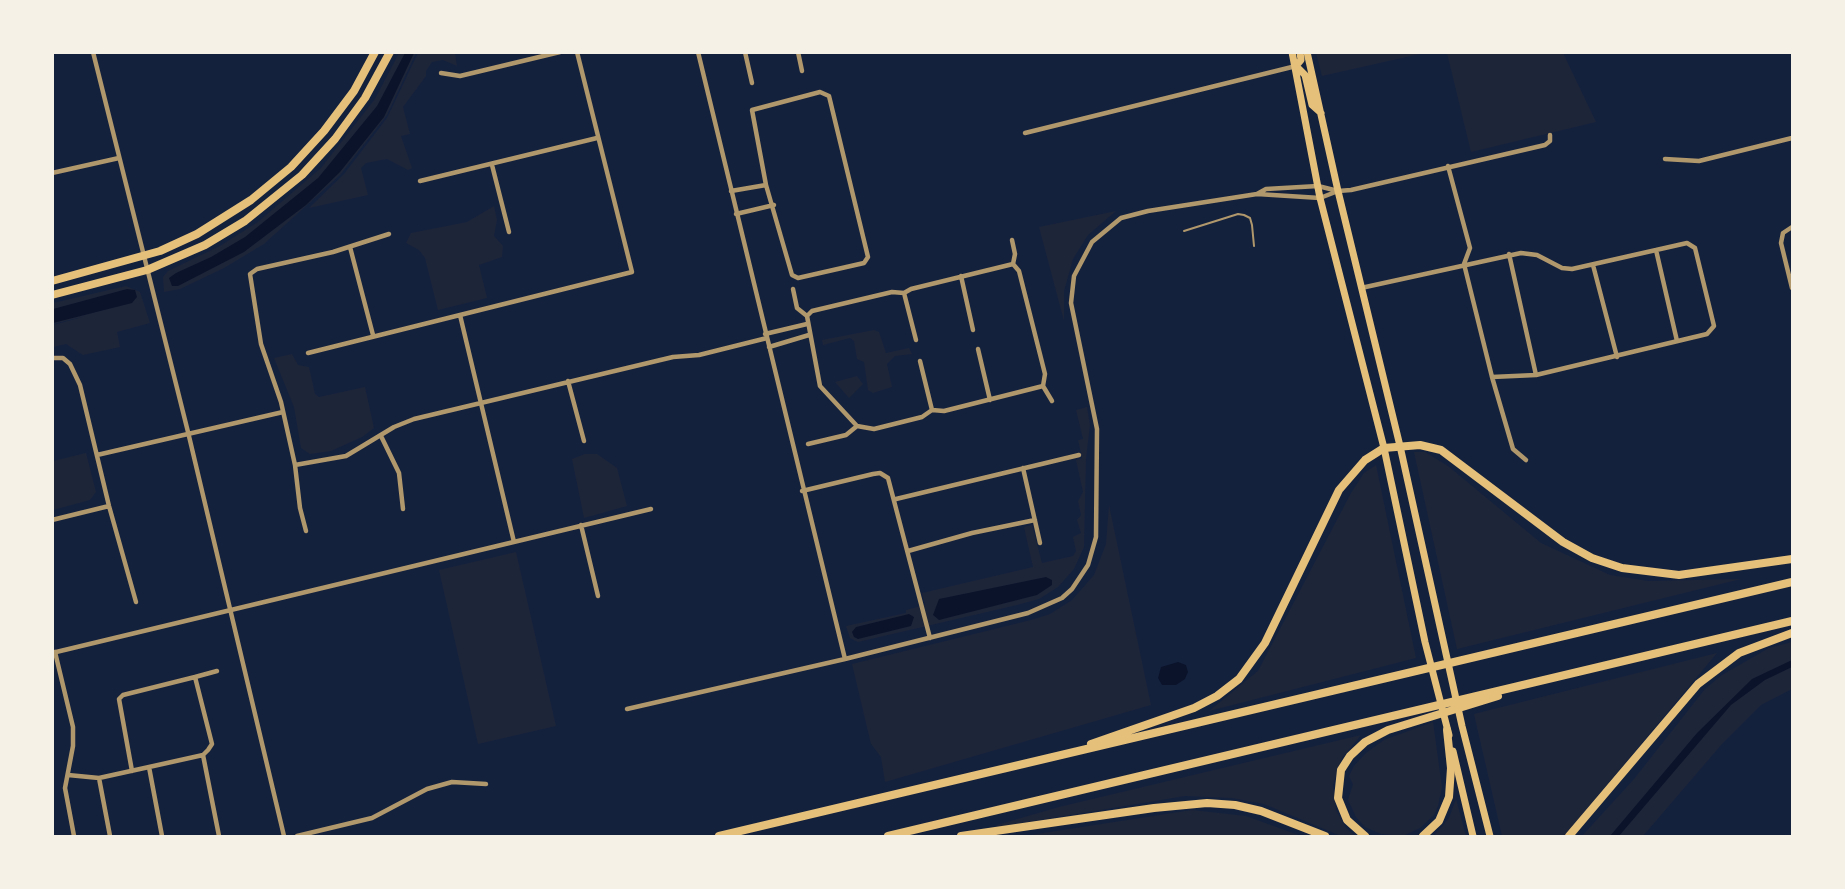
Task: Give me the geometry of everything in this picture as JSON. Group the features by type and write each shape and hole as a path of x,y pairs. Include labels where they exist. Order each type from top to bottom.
{"highway":[{"path":"1046,759 1194,708 1217,696 1239,679 1265,643 1340,490 1365,460 1384,448 1420,444 1441,450 1563,542 1592,558 1622,568 1679,575 1792,559"},
{"path":"718,837 1792,582"},
{"path":"888,837 1792,621"},
{"path":"1569,837 1698,684 1739,652 1792,633"},
{"path":"1365,837 1347,820 1338,798 1341,770 1358,748 1388,730 1550,679"},
{"path":"1423,837 1439,821 1449,797 1451,768 1447,730"},
{"path":"961,837 1154,808 1207,803 1234,805 1262,811 1325,837"}],"main road":[{"path":"52,281 144,257 213,225 271,184 324,131 354,91 375,52"},
{"path":"52,295 147,270 224,234 289,187 319,157 350,120 390,52"},
{"path":"1292,52 1320,198 1384,448 1425,642 1473,837"},
{"path":"1296,66 1301,60 1300,52"},
{"path":"1307,52 1400,446 1462,726 1490,837"},
{"path":"1296,66 1305,75 1312,105 1321,113"}],"street":[{"path":"93,52 188,432 284,837"},
{"path":"441,74 460,76 535,55 560,52"},
{"path":"308,353 373,335 632,273 577,52"},
{"path":"698,52 802,491 845,659"},
{"path":"745,52 752,83"},
{"path":"798,52 802,71"},
{"path":"1025,133 1296,66"},
{"path":"820,92 830,96 868,256 864,262 798,278 792,275 774,205 766,185 752,110 820,92"},
{"path":"627,709 930,638 1051,605 1072,589 1088,565 1096,537 1097,429 1071,303 1074,276 1092,242 1121,218 1148,211 1257,194 1320,198 1338,191 1351,190 1545,145 1550,141 1550,135"},
{"path":"420,181 597,138"},
{"path":"1665,159 1699,161 1792,138"},
{"path":"52,173 119,158"},
{"path":"492,165 509,232"},
{"path":"1448,166 1470,248 1464,264 1492,376 1513,449 1526,460"},
{"path":"731,191 766,185"},
{"path":"1257,194 1266,189 1318,186 1338,191"},
{"path":"736,214 774,205"},
{"path":"1792,227 1783,233 1781,243 1792,288"},
{"path":"306,531 297,495 295,465 283,412 261,344 250,274 258,269 350,247 389,234"},
{"path":"1012,240 1015,254 1013,264 1022,281 1045,374 1043,386 1052,401"},
{"path":"1361,288 1509,254 1537,255 1562,268 1593,265 1687,243 1695,248 1714,326 1707,334 1536,375 1492,376"},
{"path":"350,247 373,335"},
{"path":"1656,250 1677,341"},
{"path":"1509,254 1536,375"},
{"path":"1013,264 911,289 904,293 892,292 812,311 807,316 807,324 820,386 857,426 874,429 922,417 932,410 944,411 1043,386"},
{"path":"1593,265 1617,357"},
{"path":"961,276 974,330"},
{"path":"793,289 797,309 807,316"},
{"path":"904,293 916,340"},
{"path":"460,315 514,542"},
{"path":"295,465 346,456 414,419 766,336 788,327 807,324"},
{"path":"788,327 792,333 790,340"},
{"path":"769,347 809,334"},
{"path":"978,349 990,400"},
{"path":"52,358 63,358 70,364 80,385 135,602"},
{"path":"920,362 932,410"},
{"path":"568,381 584,441"},
{"path":"97,455 188,432 283,412"},
{"path":"808,444 846,435 857,426"},
{"path":"381,435 399,472 403,509"},
{"path":"896,499 1079,455"},
{"path":"1023,468 1041,543"},
{"path":"802,491 873,474 880,473 888,478 896,499 930,638"},
{"path":"52,520 109,506"},
{"path":"74,837 65,788 73,746 73,727 54,653 651,509"},
{"path":"908,551 972,533 1035,520"},
{"path":"581,525 598,596"},
{"path":"132,771 119,699 123,695 217,671"},
{"path":"68,775 99,778 203,755 212,744 195,676"},
{"path":"203,755 219,837"},
{"path":"148,767 162,837"},
{"path":"99,778 110,837"},
{"path":"297,837 372,818 426,789 452,782 486,784"}],"lane":[{"path":"1184,231 1238,214 1250,218 1254,246"}],"shaded area":[{"path":"1316,52 1424,53 1322,76"},
{"path":"399,53 416,53 387,115 340,175 264,244 224,268 180,289 164,292 163,277 168,271 220,246 258,222 321,168 375,99"},
{"path":"405,53 414,53 384,117 340,172 306,205 244,252 178,286 172,286 169,278 245,237 318,178 377,106"},
{"path":"418,53 455,53 457,66 443,60 432,62 426,71 426,76 403,107 410,134 401,136 412,168 408,170 387,159 366,163 361,168 368,195 309,208 344,174 387,118"},
{"path":"1447,53 1563,53 1596,122 1471,152"},
{"path":"494,206 497,220 494,236 503,246 502,257 479,265 487,298 438,310 425,258 419,250 406,243 411,233 467,222"},
{"path":"1116,211 1088,235 1073,259 1064,291 1064,321 1039,227"},
{"path":"126,286 140,292 150,323 117,332 120,347 83,355 66,344 53,347 53,325 86,316 53,324 53,303"},
{"path":"127,289 135,290 137,297 132,303 53,323 53,309"},
{"path":"874,330 879,332 886,353 909,348 912,354 895,356 887,364 892,387 873,393 868,390 864,362 857,359 854,341 850,338 823,345 822,340"},
{"path":"292,354 298,365 309,367 315,394 319,397 365,387 374,428 362,437 331,451 310,454 301,448 294,407 274,358"},
{"path":"857,376 863,384 849,398 835,382"},
{"path":"1087,407 1090,425 1086,459 1084,547 1074,569 1058,587 1039,599 1017,605 858,642 850,638 846,626 906,613 906,610 925,605 922,593 1033,567 1024,527 1032,525 1042,563 1073,556 1076,551 1073,537 1081,533 1077,520 1081,515 1078,501 1083,492 1076,460 1082,458 1078,440 1083,439 1076,410"},
{"path":"1414,452 1425,452 1448,466 1541,543 1610,575 1648,581 1741,579 1457,649"},
{"path":"86,453 96,492 90,500 53,510 53,461"},
{"path":"585,454 597,454 617,468 627,506 584,518 572,459"},
{"path":"1376,465 1416,658 1209,711 1258,671 1351,493 1364,473"},
{"path":"1109,505 1151,705 885,782 881,757 871,744 852,664 1050,614 1072,600 1094,575 1106,544"},
{"path":"516,552 556,726 478,744 439,570"},
{"path":"1046,577 1052,580 1052,585 1037,595 939,620 933,615 939,599"},
{"path":"909,614 914,617 911,626 858,639 852,632 856,627"},
{"path":"1792,642 1792,689 1761,705 1722,744 1643,836 1582,836 1634,779 1705,689 1722,675 1769,648"},
{"path":"1717,653 1564,836 1502,836 1474,714"},
{"path":"1792,660 1792,667 1765,680 1731,705 1619,836 1610,836 1697,733 1752,679"},
{"path":"1178,662 1186,665 1188,672 1185,679 1176,685 1162,685 1158,678 1161,667"},
{"path":"1433,722 1442,787 1434,815 1420,828 1403,836 1381,834 1365,827 1356,817 1348,800 1353,784 1349,776 1354,766 1366,753 1384,740"},
{"path":"1361,735 1342,758 1333,785 1336,810 1346,828 1355,836 1341,836 1264,804 1232,798 1185,796 998,827 997,825 1059,807"},
{"path":"1456,799 1466,836 1434,836 1449,818"},
{"path":"1192,810 1246,816 1301,836 1024,836"}]}
